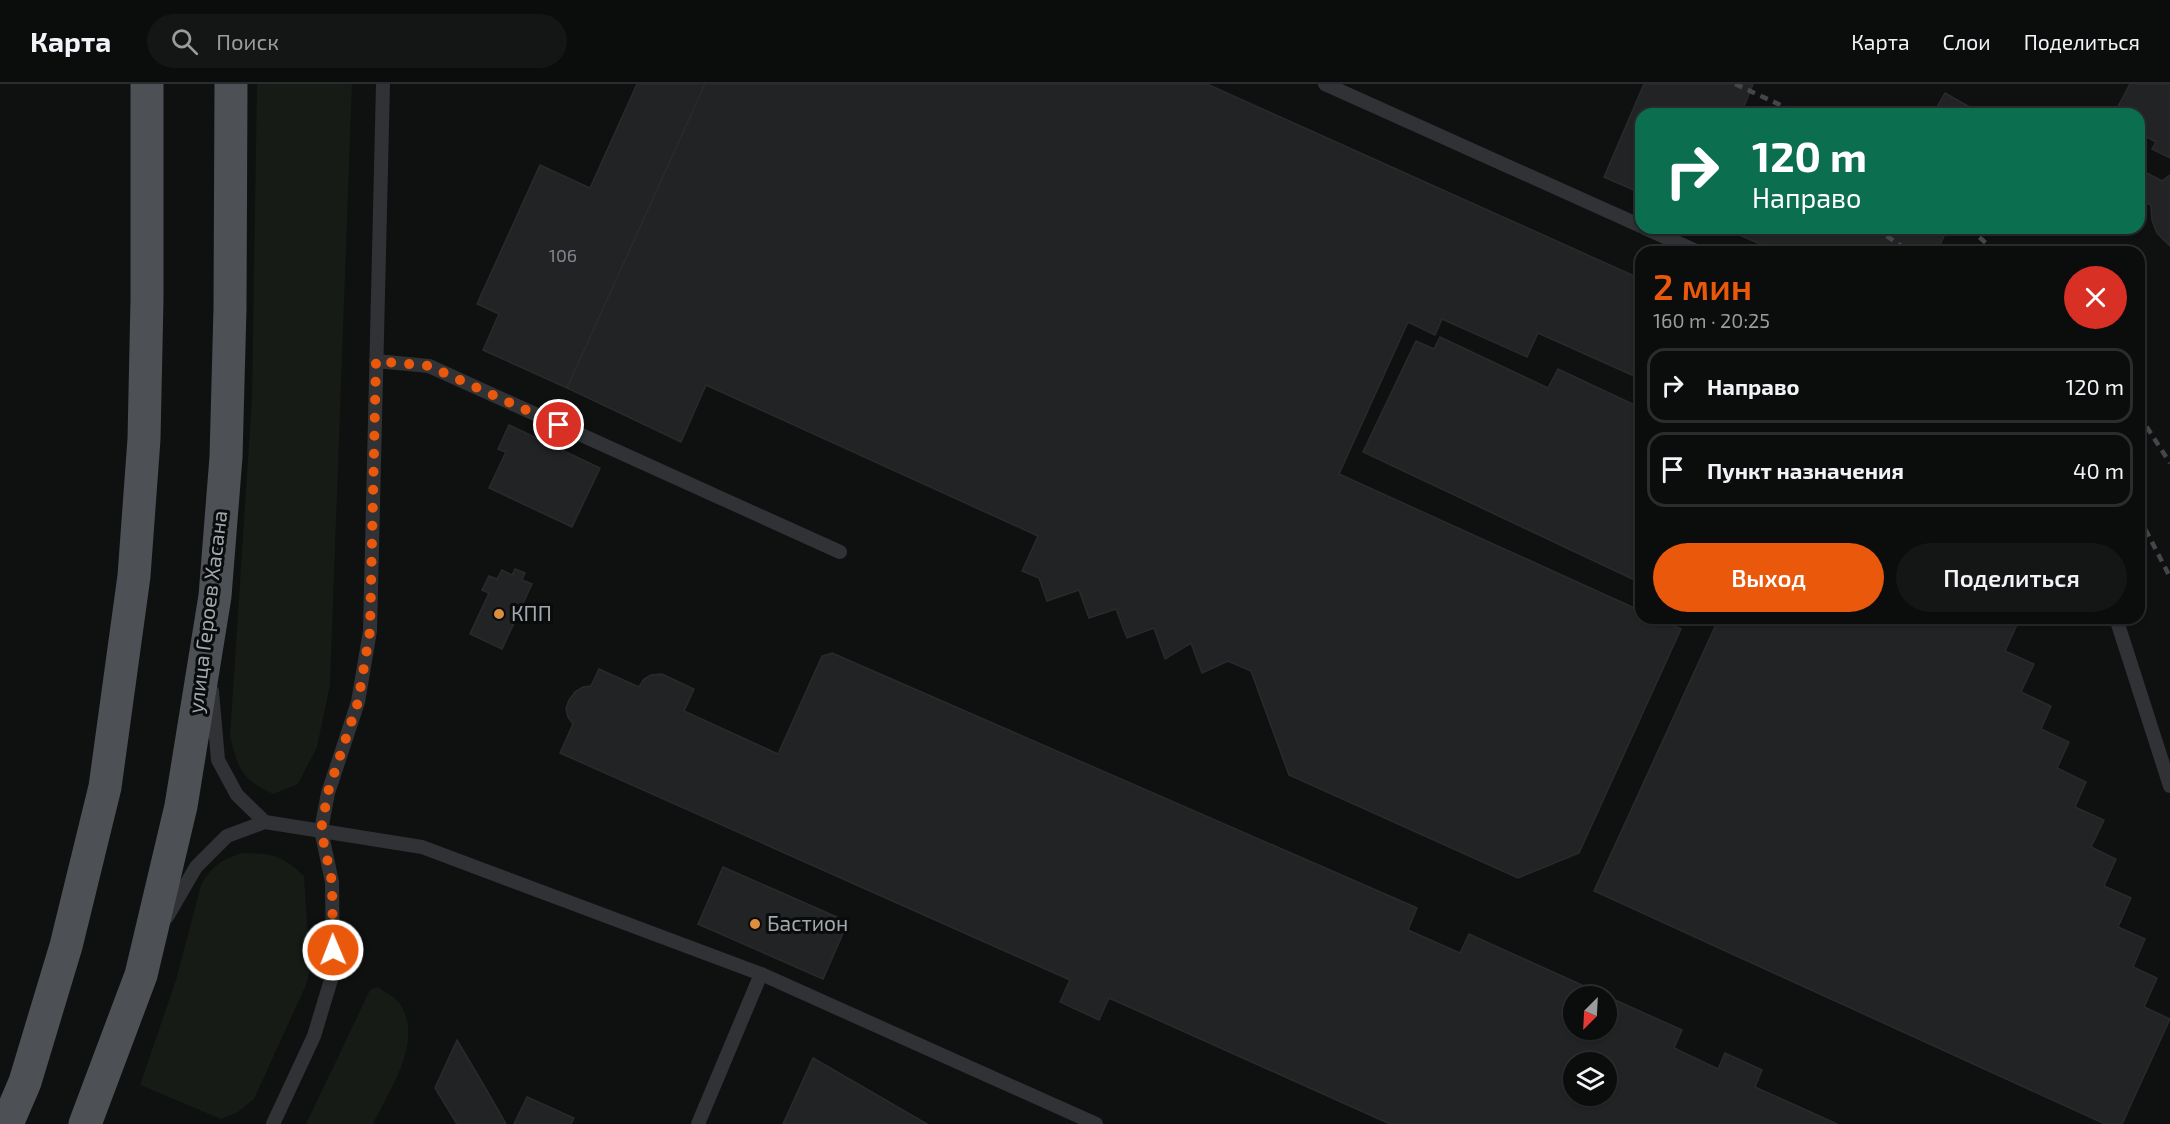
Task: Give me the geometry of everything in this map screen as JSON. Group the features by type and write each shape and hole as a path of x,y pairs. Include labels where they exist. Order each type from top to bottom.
{"main road":[{"path":"7,1124 25,1082 66,946 105,787 134,576 144,439 147,299 147,84"},
{"name":"улица Героев Хасана","path":"85,1124 141,975 181,806 214,596 226,457 230,308 231,84"}],"lane":[{"path":"273,1124 314,1036 333,973 332,882 321,830 328,792 358,702 370,631 383,84"},
{"path":"1325,84 1341,87 1635,223"},
{"path":"1658,234 1685,246"},
{"path":"376,361 429,366 840,552"},
{"path":"214,596 212,692 218,760 237,795 265,822"},
{"path":"2118,624 2170,786"},
{"path":"141,975 169,913 196,867 227,836 265,822 321,830 422,847 761,974 1096,1124"},
{"path":"698,1124 761,974"}],"shaded area":[{"path":"257,84 352,84 330,685 317,747 298,784 273,794 262,789 242,772 230,736 252,398"},
{"path":"242,853 262,854 282,859 304,876 310,970 306,985 254,1099 238,1112 221,1119 140,1085 176,980 201,885 218,864"},
{"path":"378,987 397,1000 405,1015 408,1030 403,1063 373,1124 306,1124 370,990"}],"building":[{"path":"637,84 705,84 567,388 483,350 499,314 477,304 540,165 590,188"},
{"path":"705,84 1207,84 1635,276 1635,376 1538,333 1527,357 1442,319 1435,335 1408,322 1339,474 1635,608 1635,624 1670,624 1681,629 1579,853 1518,878 1289,775 1251,671 1228,661 1202,673 1191,643 1165,659 1154,628 1127,638 1116,609 1089,618 1079,590 1047,601 1039,578 1022,571 1038,536 706,385 681,442 567,388"},
{"path":"1644,84 1753,84 1743,108 1635,108 1635,190 1604,177"},
{"path":"2130,84 2170,84 2170,158 2152,149 2156,142 2145,136 2145,108 2117,108"},
{"path":"1945,93 1971,108 1936,108"},
{"path":"2145,172 2162,181 2170,175 2170,246 2157,233 2152,220 2151,205 2145,202"},
{"path":"1737,234 1940,234 1944,236 1940,246 1765,246"},
{"path":"1440,337 1548,388 1558,369 1635,405 1635,580 1363,452 1416,341 1434,349"},
{"path":"509,425 600,468 572,527 489,488 506,452 498,449"},
{"name":"КПП","path":"515,569 525,573 522,580 532,584 502,649 470,634 489,593 482,590 489,576 497,579 502,570 512,575"},
{"path":"1716,624 2017,624 2005,651 2034,664 2021,692 2051,706 2041,729 2069,742 2057,768 2086,782 2075,807 2104,820 2091,847 2116,859 2104,886 2131,898 2118,927 2145,939 2133,967 2157,978 2144,1007 2170,1019 2122,1124 2105,1124 1594,891"},
{"path":"832,653 1417,908 1408,930 1460,953 1469,934 1584,986 1563,986 1563,1040 1617,1040 1617,1001 1682,1030 1674,1048 1718,1069 1725,1053 1762,1070 1755,1087 1837,1124 1390,1124 1109,998 1099,1020 1060,1002 1070,980 560,753 573,724 566,709 569,700 575,692 583,687 591,686 599,669 639,687 644,679 651,675 662,674 694,689 684,711 778,754 822,656"},
{"path":"723,867 848,922 823,979 698,924"},
{"path":"457,1040 506,1124 457,1124 435,1088"},
{"path":"813,1058 927,1124 783,1124"},
{"path":"527,1097 574,1118 571,1124 514,1124"}],"railway":[{"path":"1735,84 1787,108"},
{"path":"1884,234 1901,246"},
{"path":"1976,234 1989,246"},
{"path":"2145,424 2170,463"},
{"path":"2145,529 2170,577"}],"place":[{"name":"КПП","path":"499,614"},
{"name":"Бастион","path":"755,924"}],"route":[{"path":"333,950 332,882 321,830 328,792 358,702 370,631 376,361 429,366 559,425"}]}
